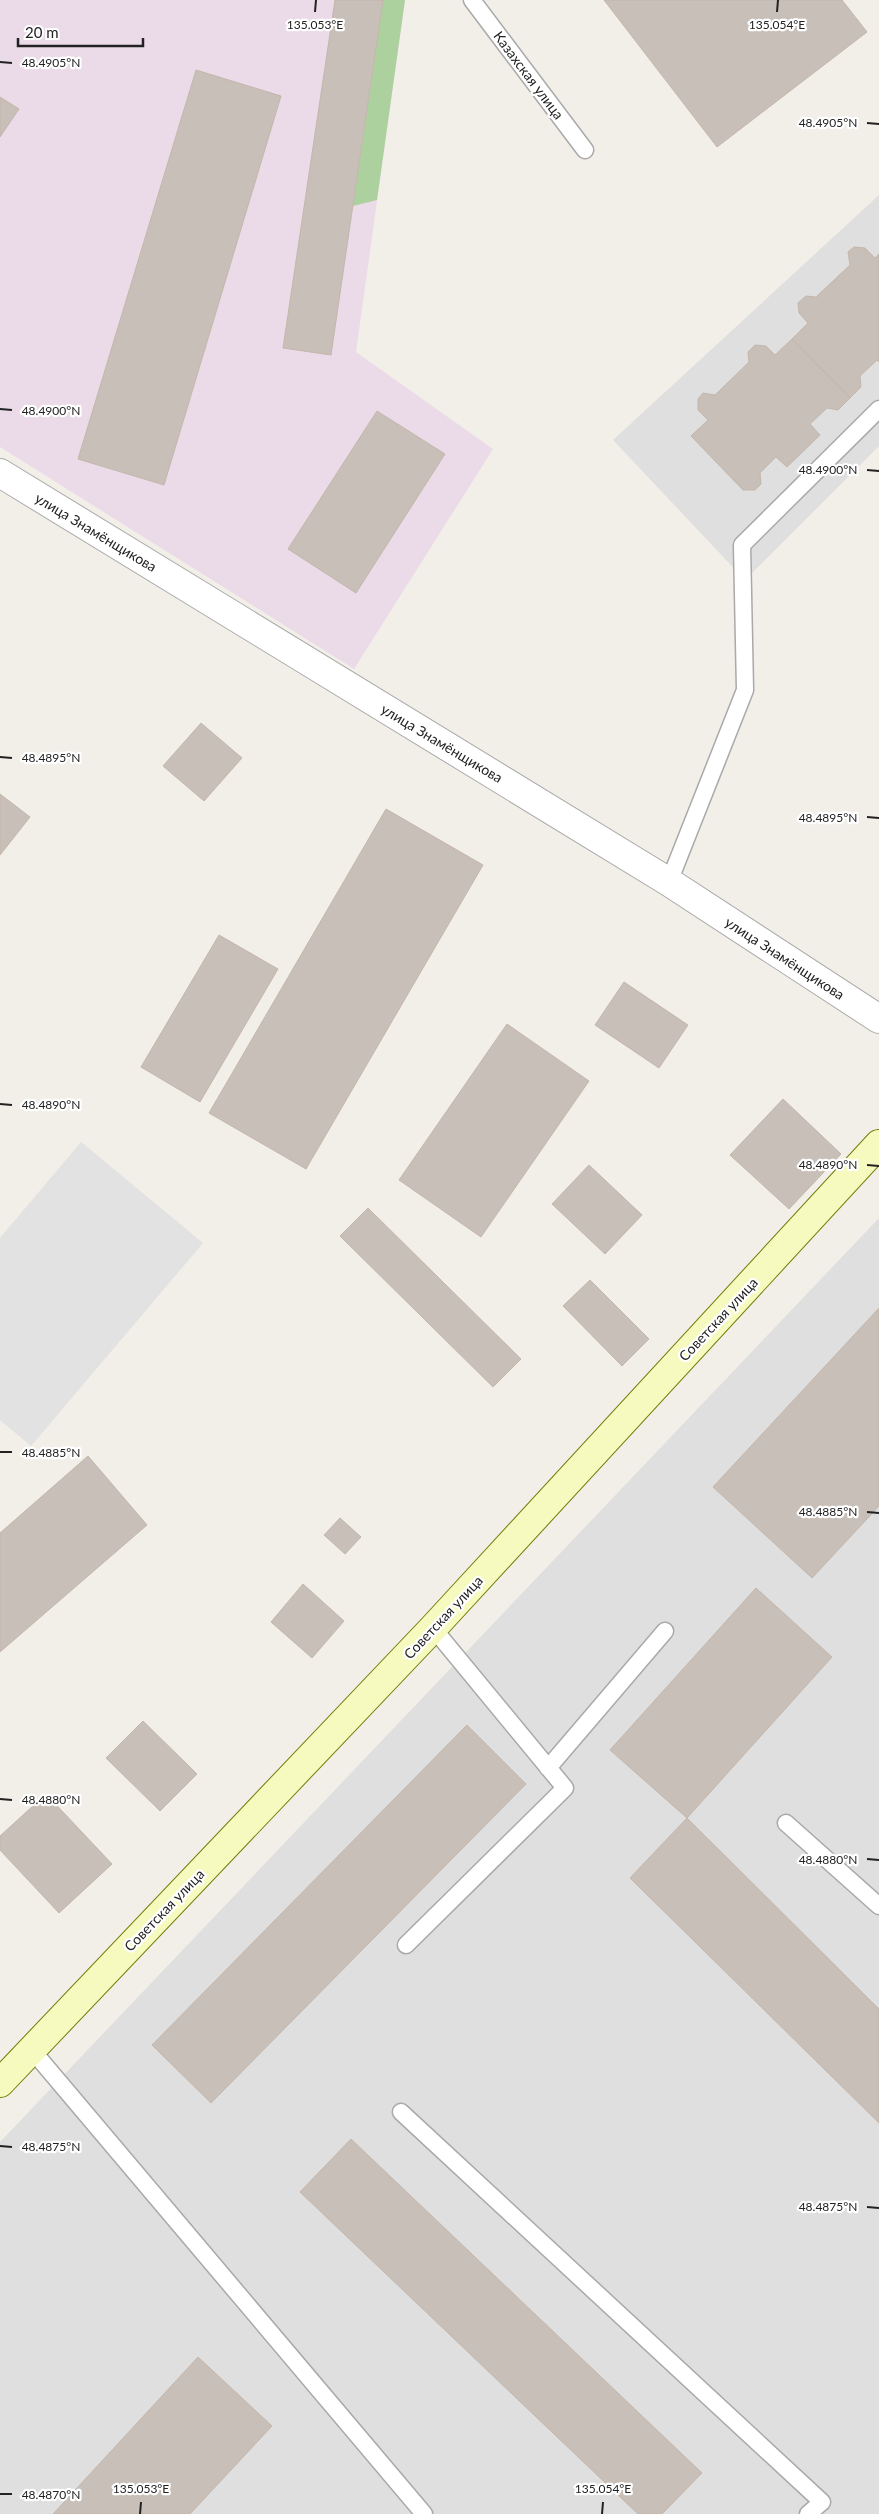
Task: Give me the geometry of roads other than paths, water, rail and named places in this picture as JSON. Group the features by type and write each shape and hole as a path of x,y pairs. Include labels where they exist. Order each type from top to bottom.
{"street":[{"name":"улица Знамёнщикова","path":"0,474 669,882 879,1020"},
{"name":"Советская улица","path":"0,2083 433,1628 879,1144"}],"lane":[{"name":"Казахская улица","path":"472,0 585,150"},
{"path":"669,882 745,690 742,545 879,409"},
{"path":"406,1945 565,1788 433,1628"},
{"path":"548,1768 665,1631"},
{"path":"786,1822 879,1906"},
{"path":"32,2050 424,2514"},
{"path":"401,2112 822,2502 808,2514"}]}
